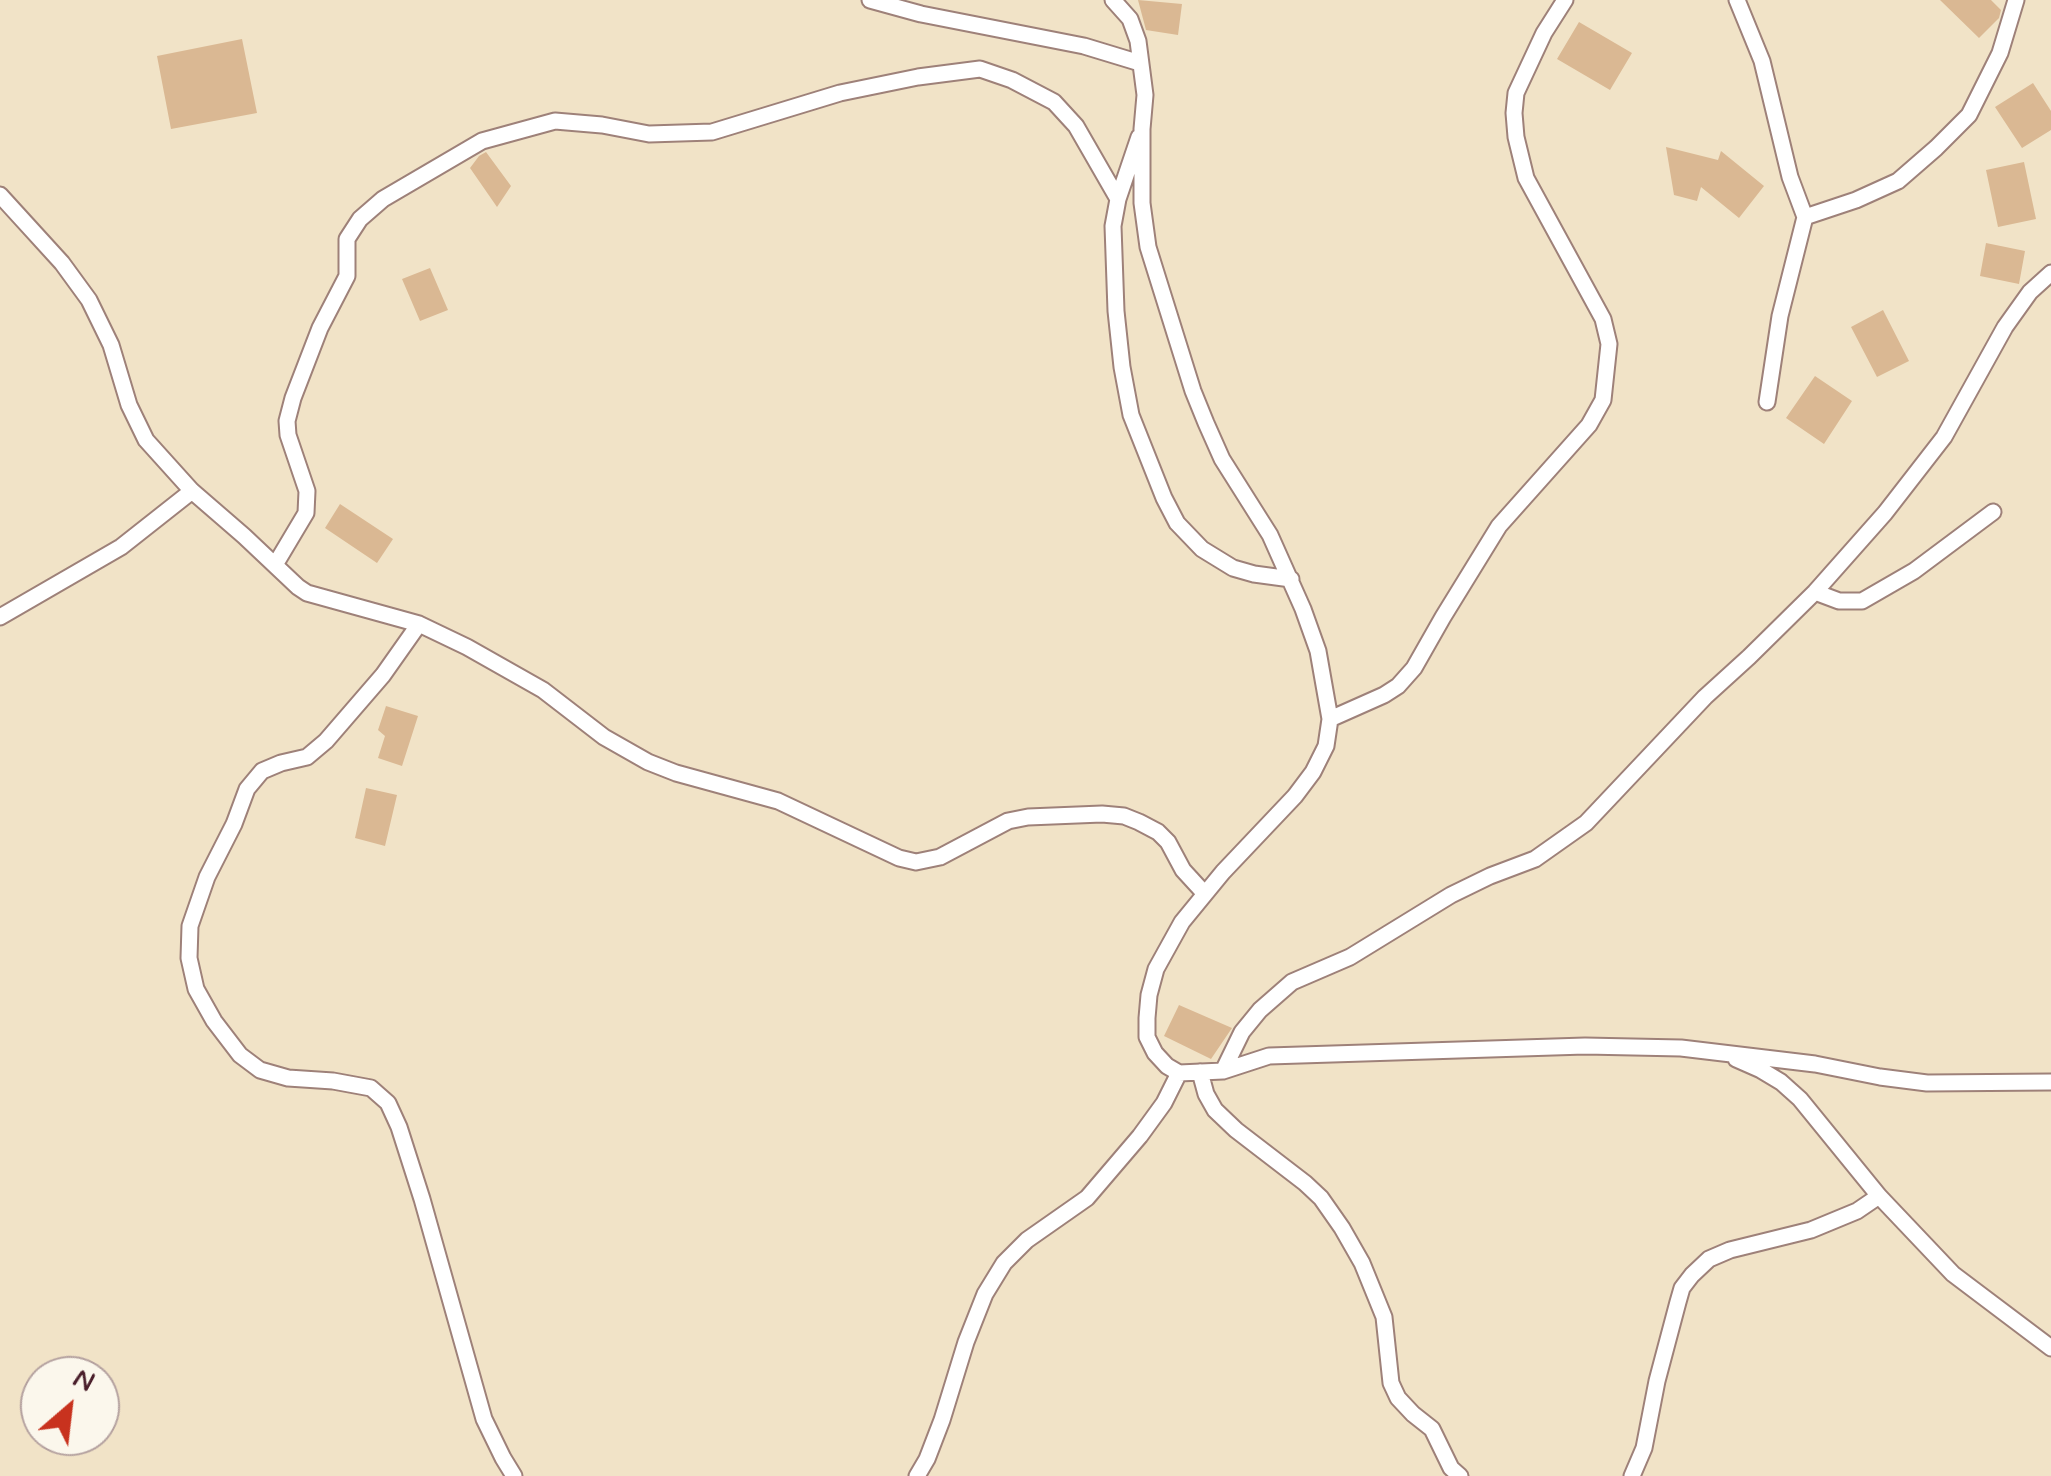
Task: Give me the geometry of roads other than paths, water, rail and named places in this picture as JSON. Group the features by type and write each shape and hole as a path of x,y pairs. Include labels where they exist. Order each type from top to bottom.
{"street":[{"path":"870,0 1084,46 1140,62"},
{"path":"1113,0 1130,19 1138,41 1145,95 1142,202 1148,246 1193,391 1222,459 1270,535 1291,579 1318,651 1330,719 1326,746 1313,772 1182,922 1156,969 1149,995 1148,1037 1167,1066 1179,1073 1222,1071 1269,1056 1586,1046 1719,1052 1927,1083 2051,1082"},
{"path":"1330,719 1384,695 1414,668 1499,526 1589,425 1603,400 1609,344 1603,320 1526,178 1516,137 1516,93 1538,44 1565,0"},
{"path":"1737,0 1762,62 1790,177 1805,217 1780,316 1767,402"},
{"path":"1805,217 1898,181 1969,115 2000,53 2016,0"},
{"path":"274,565 306,514 307,491 286,421 320,328 347,276 347,238 360,219 383,199 482,140 555,120 649,134 712,132 840,93 980,69 1054,102 1076,126 1118,199"},
{"path":"1142,129 1118,199 1114,226 1122,367 1131,415 1177,523 1202,549 1216,560 1254,574 1291,579"},
{"path":"0,195 79,284 111,345 138,426 157,454 192,491 308,593 419,624 467,646 543,690 604,737 648,762 778,802 900,858 916,862 940,858 1008,821 1028,817 1124,816 1158,832 1205,894"},
{"path":"1222,1071 1242,1032 1292,982 1350,957 1451,895 1535,860 1586,823 1705,697 1816,592 1885,513 1944,437 2005,327 2030,292 2051,273"},
{"path":"0,617 122,547 192,491"},
{"path":"1816,592 1839,601 1862,601 1914,571 1993,512"},
{"path":"419,624 383,675 326,741 308,757 281,762 262,771 247,789 207,877 190,926 189,958 196,989 214,1021 240,1055 260,1070 288,1078 371,1088 388,1102 422,1199 484,1419 514,1476"},
{"path":"1719,1052 1762,1070 1800,1099 1880,1196 1953,1274 2051,1348"},
{"path":"1200,1072 1206,1094 1216,1110 1305,1183 1342,1228 1362,1263 1384,1317 1391,1382 1398,1398 1432,1429 1451,1468 1460,1476"},
{"path":"917,1476 942,1420 985,1294 1004,1262 1026,1240 1087,1198 1140,1136 1164,1103 1179,1073"},
{"path":"1632,1476 1644,1448 1682,1288 1692,1275 1708,1259 1822,1226 1880,1196"}]}
